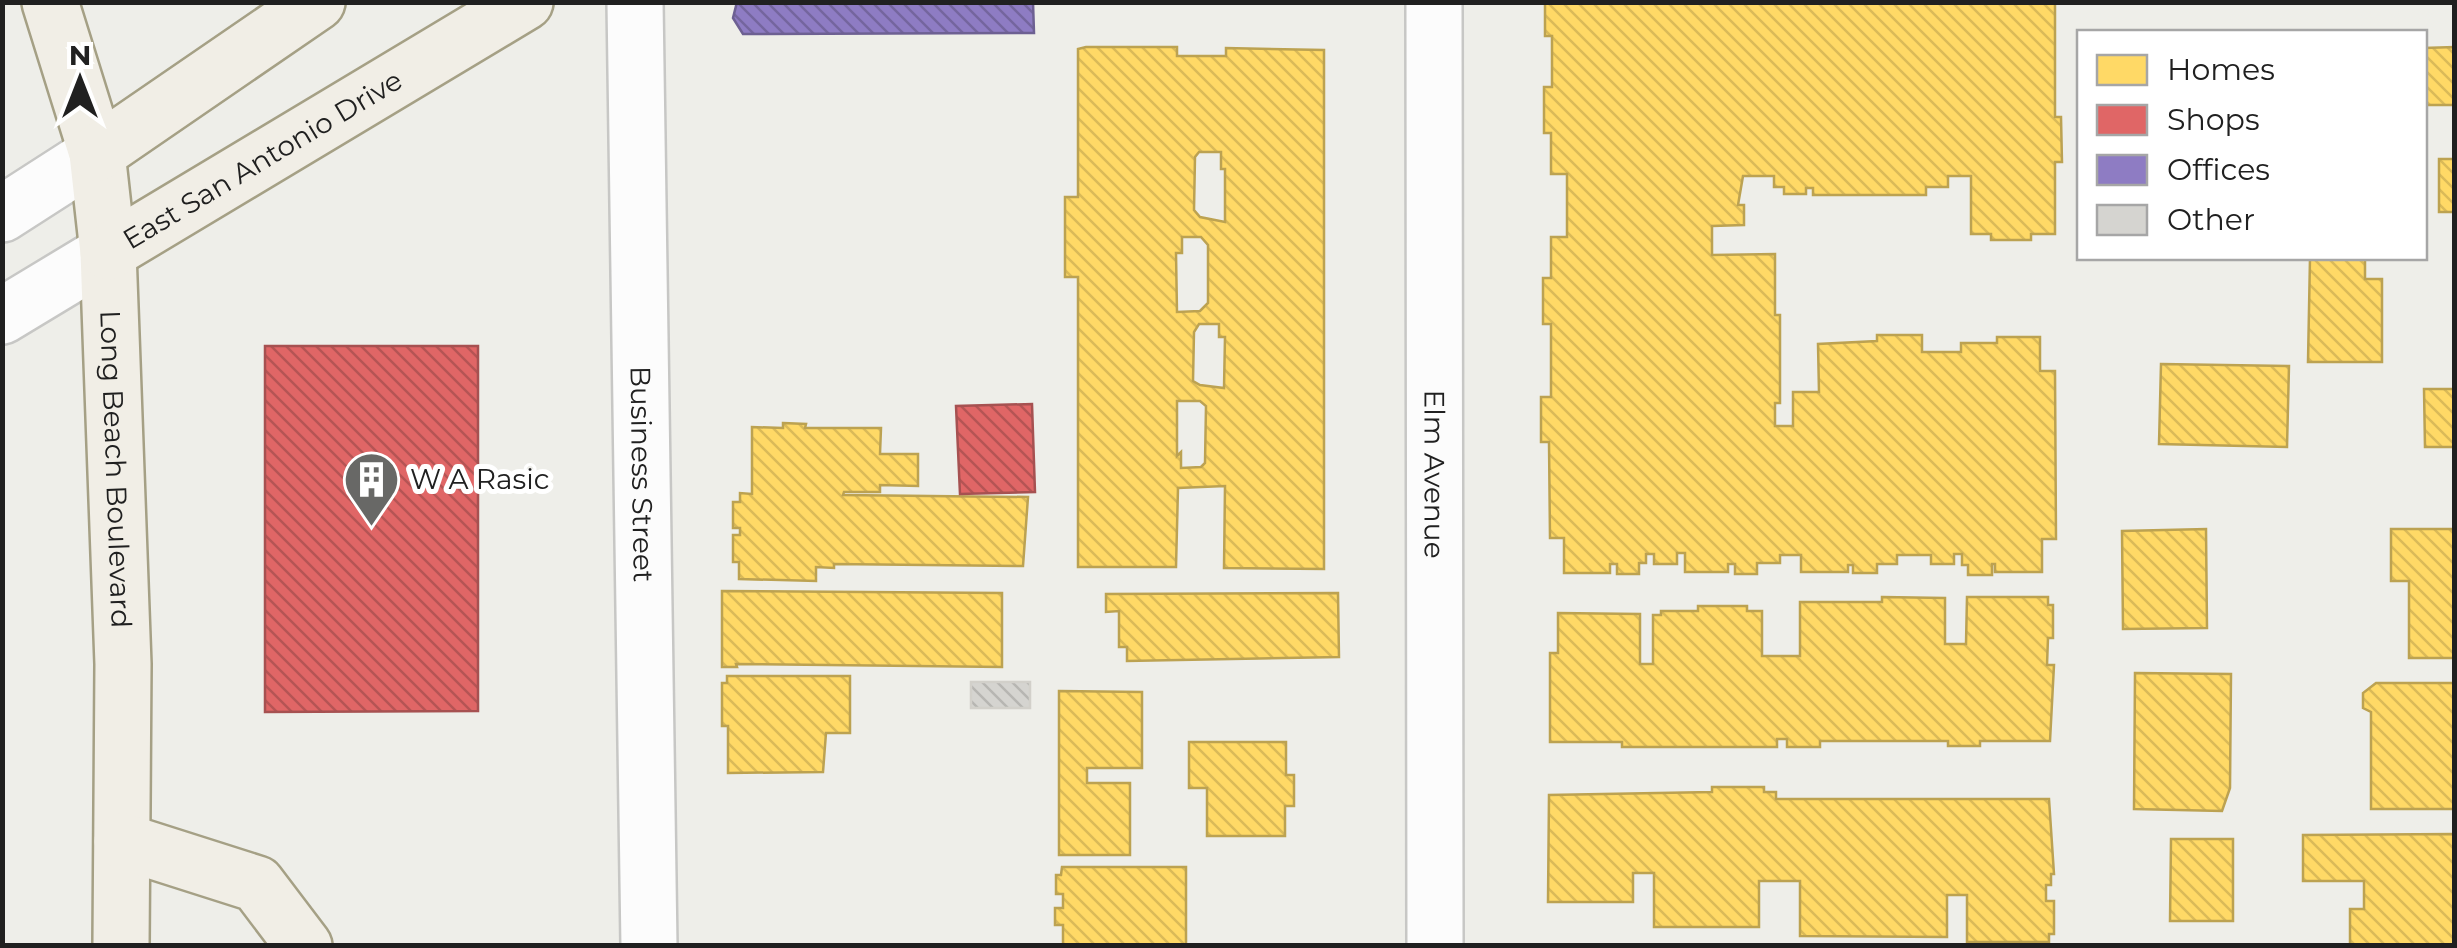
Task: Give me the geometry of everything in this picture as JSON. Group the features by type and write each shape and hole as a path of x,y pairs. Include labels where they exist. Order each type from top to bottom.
{"main road":[{"name":"Long Beach Boulevard","path":"50,2 97,153 108,252 123,664 121,946"},
{"path":"97,153 317,2"},
{"name":"East San Antonio Drive","path":"108,252 524,2"},
{"path":"122,840 258,884 304,946"}],"street":[{"name":"Business Street","path":"635,2 649,946"},
{"name":"Elm Avenue","path":"1434,2 1436,946"},
{"path":"2,214 97,153"},
{"name":"East San Antonio Drive","path":"2,316 108,252"}],"building: Homes":[{"path":"1545,2 2055,2 2055,117 2061,117 2062,162 2055,162 2055,234 2031,234 2031,240 1991,240 1991,234 1971,234 1971,176 1948,176 1948,187 1926,187 1926,195 1813,195 1813,188 1806,188 1806,194 1784,194 1784,187 1774,187 1774,176 1743,176 1738,205 1744,205 1744,225 1712,226 1712,255 1775,254 1780,403 1775,403 1775,426 1793,426 1793,392 1819,392 1818,344 1877,341 1877,335 1922,335 1922,352 1961,352 1961,343 1997,343 1997,337 2040,337 2040,371 2055,371 2056,539 2042,539 2042,572 1995,572 1992,564 1992,575 1968,575 1968,565 1962,565 1962,554 1954,554 1954,564 1931,564 1931,555 1897,555 1897,564 1877,564 1877,573 1853,573 1853,565 1848,565 1848,572 1801,572 1801,555 1780,555 1780,563 1757,563 1757,574 1735,574 1735,564 1728,564 1728,572 1685,572 1685,553 1677,553 1677,564 1654,564 1654,554 1646,554 1646,563 1639,563 1639,574 1617,574 1617,564 1610,564 1610,573 1564,573 1564,538 1550,538 1549,442 1541,442 1541,397 1551,397 1551,324 1543,324 1543,278 1551,278 1551,237 1567,237 1567,174 1551,174 1551,133 1544,133 1544,87 1552,87 1552,36 1545,36"},
{"path":"1177,47 1177,56 1226,56 1226,48 1324,50 1324,569 1224,568 1225,486 1178,488 1176,567 1078,567 1078,277 1065,277 1065,197 1078,197 1078,49","holes":["1199,152 1221,152 1221,169 1225,169 1225,222 1200,217 1194,210 1195,157","1182,237 1201,237 1208,245 1208,303 1200,311 1177,312 1176,253 1182,253","1199,324 1219,324 1219,337 1225,337 1224,388 1193,381 1194,332","1177,401 1200,401 1206,406 1205,463 1201,467 1181,468 1181,452 1177,456"]},
{"path":"2454,47 2454,105 2427,105 2427,48"},
{"path":"2439,159 2454,159 2454,212 2439,212"},
{"path":"2310,260 2365,260 2365,279 2382,279 2382,362 2308,362"},
{"path":"2161,364 2289,366 2287,447 2159,444"},
{"path":"2424,389 2454,389 2454,447 2425,447"},
{"path":"783,423 806,424 805,428 881,428 880,454 918,454 918,486 880,485 880,492 843,495 1028,497 1023,566 834,564 834,568 816,567 816,581 739,579 739,562 733,562 733,535 740,535 740,528 733,528 733,502 740,502 740,493 752,494 752,427 783,428"},
{"path":"2206,529 2207,628 2123,629 2122,531"},
{"path":"2391,529 2454,529 2454,658 2409,658 2409,581 2391,581"},
{"path":"722,591 1002,593 1002,667 722,667"},
{"path":"1338,593 1339,657 1127,661 1127,647 1119,647 1119,611 1106,612 1106,594"},
{"path":"1882,597 1945,598 1945,644 1966,644 1967,597 2048,597 2048,605 2053,605 2053,638 2048,638 2047,665 2054,665 2050,741 1980,741 1980,746 1948,746 1948,741 1820,741 1820,747 1787,747 1787,739 1777,739 1777,747 1622,747 1622,742 1550,742 1550,653 1558,653 1558,613 1640,614 1640,664 1653,664 1653,615 1661,615 1661,611 1747,606 1747,611 1762,611 1762,656 1800,656 1800,602 1882,602"},
{"path":"2135,673 2231,674 2230,788 2222,811 2134,809"},
{"path":"727,676 850,676 850,733 826,733 823,772 728,773 728,726 722,726 722,683 727,683"},
{"path":"2376,683 2454,683 2454,809 2371,809 2371,712 2363,708 2363,693"},
{"path":"1059,691 1142,692 1142,768 1087,768 1087,783 1130,783 1130,855 1059,855"},
{"path":"1189,742 1286,742 1286,775 1294,775 1294,806 1285,806 1285,836 1207,836 1207,788 1189,788"},
{"path":"1712,787 1764,787 1764,792 1776,792 1776,799 2049,799 2054,874 2051,885 2046,885 2046,901 2054,901 2054,934 2049,934 2049,942 1967,942 1967,895 1947,895 1947,937 1800,936 1800,881 1759,881 1759,927 1654,927 1654,873 1633,873 1633,902 1548,902 1549,795 1712,792"},
{"path":"2454,834 2454,946 2350,946 2350,909 2364,909 2364,881 2303,881 2303,835"},
{"path":"2171,839 2233,839 2233,921 2170,921"},
{"path":"1062,867 1186,867 1186,946 1063,946 1063,925 1055,925 1055,908 1063,908 1063,894 1056,894 1056,875 1061,875"}],"building: Shops":[{"name":"W A Rasic","path":"265,346 478,346 478,711 265,712"},
{"path":"1032,404 1035,492 960,494 956,406"}],"building: Offices":[{"path":"737,2 1033,2 1034,33 743,34 733,18"}],"building: Other":[{"path":"971,682 1030,682 1030,708 971,708"}],"place":[{"name":"W A Rasic","path":"371,528"}]}
